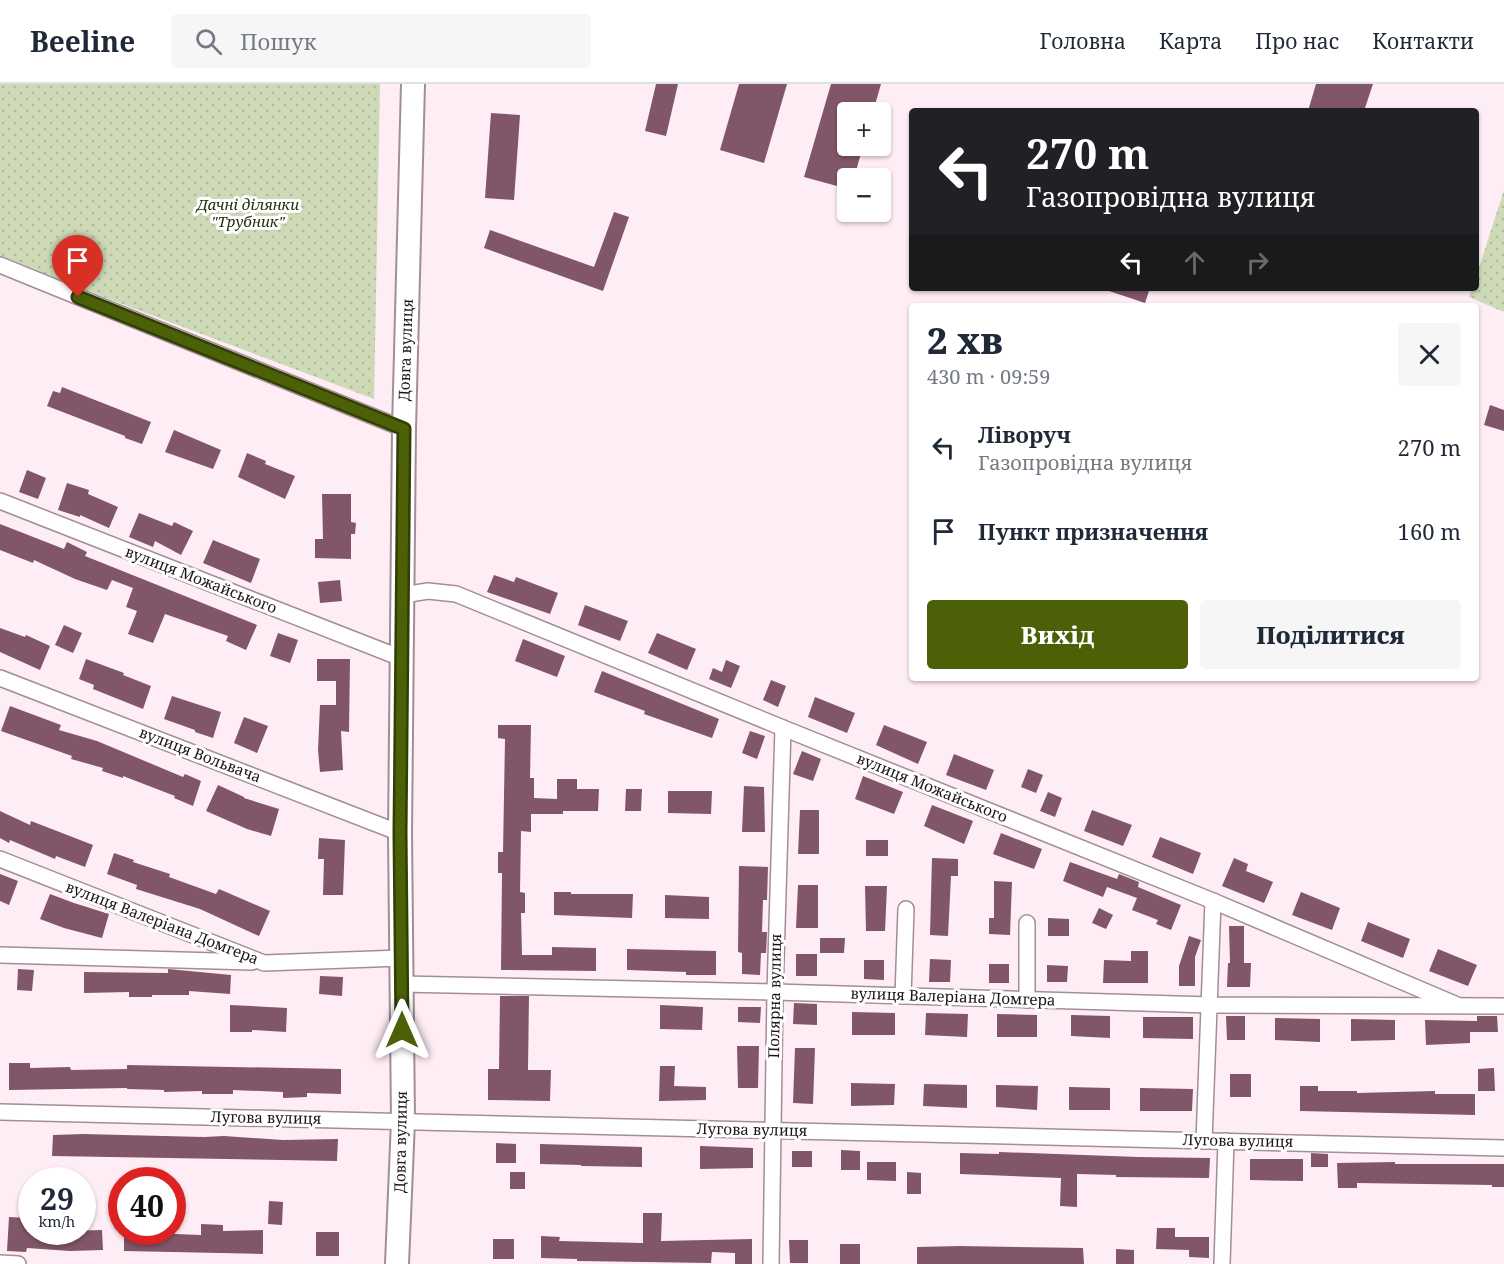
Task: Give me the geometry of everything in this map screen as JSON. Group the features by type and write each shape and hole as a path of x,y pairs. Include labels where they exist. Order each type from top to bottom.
{"street":[{"name":"Довга вулиця","path":"397,1264 403,1120 400,833 404,429 413,84"},
{"path":"0,265 404,429"},
{"name":"вулиця Можайського","path":"0,501 401,658"},
{"name":"вулиця Можайського","path":"403,595 428,591 456,594 1213,901 1456,1005"},
{"name":"вулиця Вольвача","path":"0,678 400,833"},
{"name":"Полярна вулиця","path":"771,1264 775,992 783,728"},
{"name":"вулиця Валеріана Домгера","path":"0,859 264,963 401,958"},
{"path":"1204,1141 1213,901"},
{"path":"903,996 906,909"},
{"path":"1027,923 1028,1000"},
{"path":"0,955 264,963"},
{"name":"вулиця Валеріана Домгера","path":"401,984 1210,1005 1504,1006"},
{"name":"Лугова вулиця","path":"0,1112 1504,1148"},
{"path":"1222,1264 1226,1141"},
{"path":"0,1263 18,1264"}],"green space":[{"name":"Дачні ділянки \"Трубник\"","path":"0,84 380,84 374,399 0,258"},
{"path":"1504,190 1504,312 1469,297 1471,291 1479,291 1479,268"}],"building":[{"path":"656,84 678,84 666,136 645,131"},
{"path":"739,84 787,84 764,163 720,150"},
{"path":"831,84 881,84 876,102 837,102 837,156 860,156 857,168 837,168 837,186 804,177"},
{"path":"1316,84 1373,84 1365,108 1309,108"},
{"path":"491,113 520,115 514,200 485,198"},
{"path":"614,212 629,217 603,291 484,248 490,230 594,267"},
{"path":"1109,291 1149,291 1145,303"},
{"path":"62,387 151,422 142,444 47,406 53,391 60,393"},
{"path":"1490,405 1504,410 1504,431 1484,425"},
{"path":"174,430 221,450 213,469 165,452"},
{"path":"247,453 266,461 265,464 295,476 285,499 238,477"},
{"path":"27,470 46,478 38,499 19,492"},
{"path":"67,483 89,490 88,494 118,507 109,528 80,515 80,517 58,510"},
{"path":"322,494 351,494 351,522 356,523 355,534 351,534 351,559 315,558 315,539 323,539"},
{"path":"139,513 172,526 174,522 193,531 181,555 155,541 153,547 129,537"},
{"path":"0,524 64,549 67,542 87,552 85,556 257,625 246,650 226,641 228,636 165,614 153,643 128,634 137,611 126,607 133,588 112,580 107,590 75,579 34,560 33,563 0,550"},
{"path":"213,540 260,559 251,583 203,563"},
{"path":"494,575 514,582 516,577 558,593 550,614 487,592"},
{"path":"340,580 342,601 320,603 318,582"},
{"path":"585,605 628,621 620,641 578,625"},
{"path":"64,625 82,633 73,653 55,645"},
{"path":"0,628 25,637 26,635 50,646 40,670 0,652"},
{"path":"278,633 298,640 290,663 270,656"},
{"path":"657,633 696,649 687,670 648,653"},
{"path":"523,639 565,656 557,677 515,661"},
{"path":"86,659 151,686 143,709 93,689 94,685 79,679"},
{"path":"317,659 350,659 349,732 341,731 343,770 320,772 318,750 320,705 336,705 336,681 317,681"},
{"path":"726,660 740,666 731,688 709,679 713,668 722,672"},
{"path":"602,671 719,719 712,738 644,714 645,711 594,692"},
{"path":"771,680 786,686 778,707 763,700"},
{"path":"172,696 221,712 213,738 164,719"},
{"path":"815,697 855,713 847,733 808,717"},
{"path":"10,706 61,725 59,730 97,741 183,777 185,774 201,781 193,806 174,798 175,796 123,776 123,778 102,771 103,768 71,759 72,756 1,731"},
{"path":"244,717 268,726 257,753 234,743"},
{"path":"498,725 531,725 530,778 534,778 534,798 557,799 557,779 577,779 577,789 599,789 598,811 531,814 531,832 521,831 520,892 525,893 525,913 521,913 522,955 552,955 552,947 596,948 596,971 501,970 502,873 498,873 498,852 503,852 505,739 498,738"},
{"path":"884,725 927,742 918,764 876,745"},
{"path":"750,731 765,736 757,759 742,753"},
{"path":"802,751 821,759 813,781 793,774"},
{"path":"954,754 994,770 986,790 946,775"},
{"path":"1028,769 1043,775 1036,793 1021,787"},
{"path":"863,776 903,792 894,814 855,799"},
{"path":"218,785 244,798 279,809 271,836 247,829 206,811"},
{"path":"744,786 764,787 765,832 742,832"},
{"path":"626,789 642,789 641,811 625,811"},
{"path":"668,791 712,791 711,814 668,813"},
{"path":"1048,792 1062,798 1055,817 1040,811"},
{"path":"932,805 973,821 964,844 924,826"},
{"path":"800,810 819,810 819,854 798,854"},
{"path":"1092,810 1132,825 1123,846 1084,831"},
{"path":"0,811 30,825 31,821 93,845 85,867 56,856 55,859 0,838"},
{"path":"1001,833 1042,849 1034,869 993,854"},
{"path":"1160,837 1201,853 1193,874 1152,857"},
{"path":"319,838 345,840 343,895 323,895 324,859 318,859"},
{"path":"866,840 888,840 888,856 866,856"},
{"path":"114,853 170,874 169,877 216,894 219,889 270,911 259,936 200,909 136,889 137,885 107,874"},
{"path":"932,858 958,859 958,876 951,876 948,936 930,935"},
{"path":"1234,858 1248,864 1246,871 1273,882 1264,903 1222,886"},
{"path":"1070,862 1117,879 1119,874 1139,882 1138,887 1181,905 1171,930 1156,924 1158,920 1132,910 1137,898 1107,887 1103,897 1063,881"},
{"path":"739,866 768,867 767,900 763,900 762,932 767,932 766,953 761,953 760,975 742,974 742,953 738,952"},
{"path":"0,874 18,881 9,905 0,901"},
{"path":"994,881 1012,882 1010,935 989,934 989,918 994,918"},
{"path":"798,885 818,885 818,928 796,928"},
{"path":"865,886 887,886 885,931 866,931"},
{"path":"554,892 633,894 632,918 554,915"},
{"path":"1301,892 1340,908 1332,930 1292,915"},
{"path":"50,894 109,914 102,938 40,919"},
{"path":"665,895 709,897 709,919 665,918"},
{"path":"1099,908 1113,915 1106,929 1092,923"},
{"path":"1048,918 1069,919 1069,936 1048,936"},
{"path":"1368,922 1410,939 1403,958 1361,941"},
{"path":"1229,926 1244,926 1244,963 1251,963 1250,987 1227,987 1228,963 1230,963"},
{"path":"1189,936 1201,940 1195,957 1195,986 1179,986 1179,966"},
{"path":"820,938 845,938 844,953 820,953"},
{"path":"627,949 716,951 716,975 627,970"},
{"path":"1438,949 1477,965 1468,986 1429,971"},
{"path":"1131,951 1148,951 1148,983 1103,983 1104,960 1131,961"},
{"path":"796,954 817,954 817,976 796,976"},
{"path":"930,959 951,960 950,982 929,982"},
{"path":"864,960 884,960 884,980 864,979"},
{"path":"989,964 1009,964 1009,983 989,983"},
{"path":"1047,965 1068,966 1067,982 1047,982"},
{"path":"18,969 34,970 32,991 17,990"},
{"path":"168,969 231,975 230,994 189,991 189,995 129,997 129,992 84,993 84,972 168,973"},
{"path":"320,976 343,977 342,996 319,994"},
{"path":"500,996 529,996 528,1070 551,1070 550,1101 488,1100 488,1069 499,1069"},
{"path":"794,1003 817,1004 817,1025 793,1024"},
{"path":"230,1005 287,1008 286,1032 252,1030 252,1032 230,1032"},
{"path":"660,1005 703,1007 702,1030 660,1029"},
{"path":"738,1007 761,1007 760,1023 738,1022"},
{"path":"852,1012 895,1013 895,1035 852,1035"},
{"path":"926,1013 968,1014 967,1037 925,1035"},
{"path":"997,1014 1037,1015 1037,1037 997,1037"},
{"path":"1071,1015 1110,1016 1110,1038 1071,1036"},
{"path":"1226,1016 1245,1016 1245,1040 1227,1040"},
{"path":"1477,1016 1497,1016 1498,1032 1470,1032 1470,1043 1426,1045 1425,1020 1477,1021"},
{"path":"1143,1017 1193,1017 1193,1039 1143,1038"},
{"path":"1275,1018 1320,1019 1320,1042 1275,1040"},
{"path":"1351,1019 1395,1020 1395,1040 1351,1041"},
{"path":"737,1046 759,1046 758,1088 738,1088"},
{"path":"795,1048 815,1048 813,1104 793,1103"},
{"path":"9,1063 30,1063 30,1068 70,1067 71,1070 127,1069 127,1065 341,1069 341,1094 307,1093 307,1097 283,1098 283,1092 233,1090 233,1094 202,1094 202,1091 164,1092 164,1090 127,1088 9,1090"},
{"path":"660,1066 675,1066 674,1086 706,1087 706,1100 659,1101"},
{"path":"1494,1068 1495,1091 1478,1091 1478,1069"},
{"path":"1230,1074 1251,1074 1251,1097 1230,1097"},
{"path":"851,1083 895,1084 894,1105 851,1106"},
{"path":"924,1084 967,1085 967,1108 923,1106"},
{"path":"996,1085 1038,1086 1037,1110 996,1107"},
{"path":"1300,1086 1318,1086 1318,1091 1357,1091 1357,1093 1435,1091 1435,1094 1475,1094 1475,1115 1300,1111"},
{"path":"1069,1087 1110,1088 1110,1110 1069,1110"},
{"path":"1140,1088 1193,1089 1192,1111 1140,1111"},
{"path":"53,1135 224,1136 283,1140 338,1139 337,1161 52,1156"},
{"path":"496,1143 516,1144 516,1163 496,1163"},
{"path":"540,1144 642,1147 642,1167 540,1164"},
{"path":"700,1146 753,1148 753,1168 700,1169"},
{"path":"841,1150 860,1151 860,1170 841,1170"},
{"path":"792,1151 812,1151 812,1167 792,1167"},
{"path":"999,1152 1210,1158 1209,1178 1116,1177 1116,1175 1077,1174 1077,1207 1060,1206 1061,1178 960,1174 960,1153 999,1154"},
{"path":"1311,1153 1328,1154 1328,1167 1311,1167"},
{"path":"1250,1159 1303,1159 1303,1181 1250,1180"},
{"path":"867,1162 896,1162 896,1181 867,1180"},
{"path":"1395,1162 1395,1164 1504,1164 1504,1187 1357,1183 1357,1188 1338,1188 1337,1163"},
{"path":"510,1172 525,1172 525,1189 510,1189"},
{"path":"907,1172 921,1173 921,1194 907,1194"},
{"path":"269,1201 283,1202 282,1225 268,1224"},
{"path":"643,1213 662,1213 661,1241 752,1239 752,1264 735,1264 735,1253 712,1252 711,1263 577,1261 577,1259 541,1258 541,1236 560,1237 559,1241 643,1243"},
{"path":"9,1217 18,1217 18,1245 96,1245 96,1230 102,1230 103,1250 70,1251 27,1248 26,1252 7,1251"},
{"path":"201,1224 223,1225 223,1231 263,1230 263,1254 124,1251 124,1245 186,1245 186,1234 201,1235"},
{"path":"1157,1228 1175,1228 1175,1237 1209,1237 1209,1258 1189,1257 1189,1250 1156,1249"},
{"path":"316,1232 339,1232 339,1256 316,1256"},
{"path":"493,1239 514,1239 514,1259 493,1259"},
{"path":"789,1240 808,1240 808,1263 790,1263"},
{"path":"840,1244 860,1244 860,1264 840,1264"},
{"path":"917,1247 1083,1248 1084,1264 917,1264"},
{"path":"1116,1249 1134,1250 1134,1264 1116,1264"}],"route":[{"path":"78,297 404,429 400,833 402,1030"}]}
